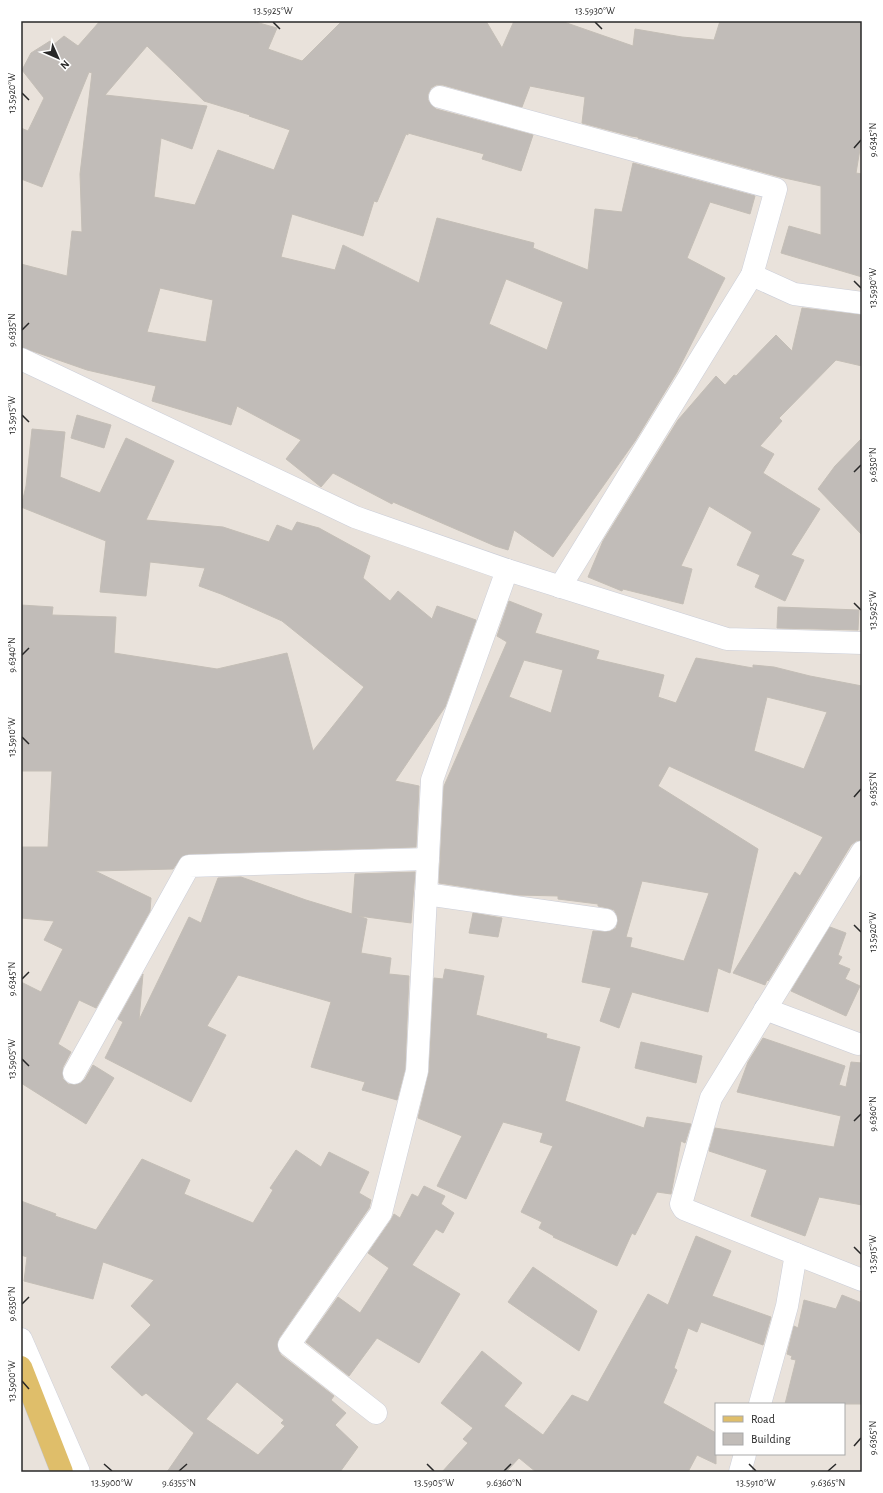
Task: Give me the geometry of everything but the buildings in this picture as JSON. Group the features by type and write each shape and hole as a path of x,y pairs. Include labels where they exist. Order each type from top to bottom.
{"main road":[{"path":"21,1367 62,1472"}],"street":[{"path":"440,97 776,190 752,275 560,587"},
{"path":"752,275 794,294 862,303"},
{"path":"21,359 355,517 507,570 727,639 862,643"},
{"path":"376,1413 289,1345 381,1213 417,1071 432,780 507,570"},
{"path":"862,852 711,1098 681,1204 684,1209 862,1280"},
{"path":"74,1073 189,866 428,859"},
{"path":"426,894 606,920"},
{"path":"765,1009 858,1044"},
{"path":"760,1403 787,1306 796,1254"},
{"path":"21,1339 79,1472"},
{"path":"740,1472 746,1455"}]}
